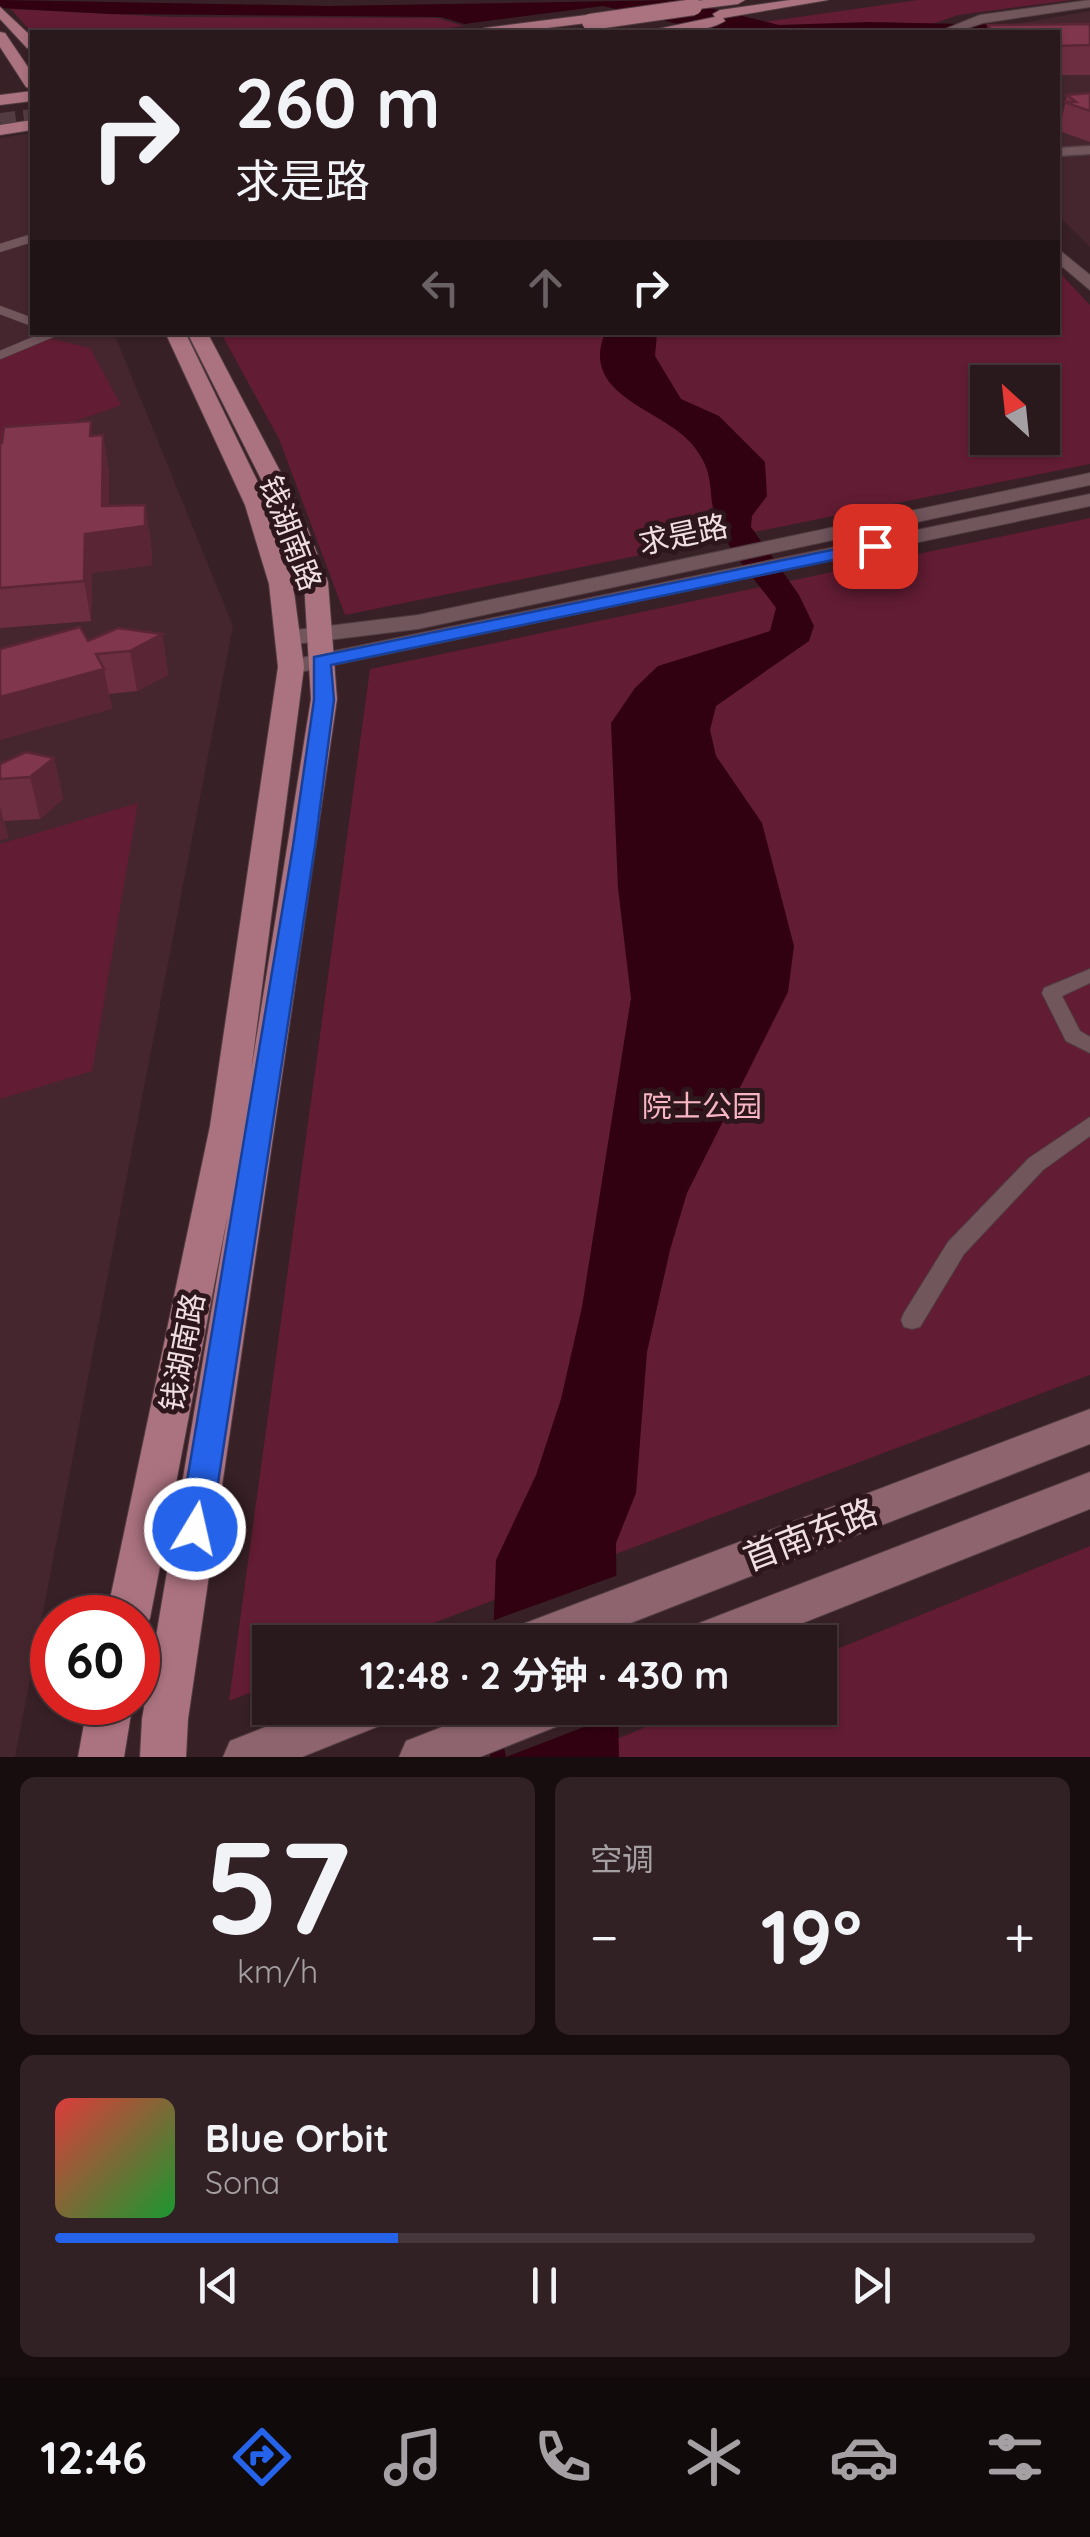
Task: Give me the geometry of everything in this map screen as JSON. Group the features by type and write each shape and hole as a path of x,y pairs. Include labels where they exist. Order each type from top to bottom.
{"main road":[{"path":"647,29 747,6 822,0"},
{"path":"499,30 698,6 840,0"},
{"path":"592,27 698,6"},
{"path":"547,30 679,28 747,6"},
{"path":"0,10 30,43"},
{"path":"0,36 30,81"},
{"path":"0,100 30,96"},
{"path":"0,130 30,125"},
{"name":"钱湖南路","path":"164,1757 165,1719 324,700 257,505 176,335"},
{"name":"钱湖南路","path":"133,1595 227,1126 316,582 290,511 199,335"},
{"name":"首南东路","path":"575,1625 1090,1426"},
{"name":"首南东路","path":"747,1625 1090,1490"},
{"path":"101,1757 107,1725"},
{"path":"246,1757 326,1725"},
{"path":"422,1757 505,1725"}],"street":[{"path":"950,30 980,19 1090,3"},
{"path":"1060,152 1090,150"},
{"path":"1060,256 1090,285"},
{"name":"求是路","path":"305,650 418,622 1090,479"},
{"name":"求是路","path":"305,650 748,574 1090,500"},
{"path":"1090,976 1051,994 1073,1036 1090,1046"},
{"path":"912,1320 956,1248 1036,1164 1090,1125"}],"lane":[{"path":"0,248 30,239"},
{"path":"0,310 30,321"},
{"path":"0,356 48,335"}],"shaded area":[{"path":"0,0 330,6 677,0 779,25 870,22 1090,27 1090,41 1060,30 704,30 603,6 464,24 441,17 111,14 0,8"},
{"path":"1090,11 1090,247 1060,217 1060,30 992,30"},
{"path":"30,133 30,335 115,335 233,626 46,1595 30,1595 30,1679 15,1757 0,1757 0,138"},
{"path":"605,335 657,335 655,356 681,399 719,416 765,462 767,496 752,516 751,527 799,595 814,626 809,641 716,706 710,730 716,756 762,823 794,946 788,992 687,1193 670,1250 647,1352 636,1493 616,1543 617,1625 494,1625 496,1560 536,1475 561,1399 582,1307 631,998 618,888 611,723 635,688 658,666 770,631 776,608 719,527 708,475 699,454 677,430 627,398 603,372 600,354"},
{"path":"491,1725 618,1725 619,1757 490,1757"}],"green space":[{"path":"918,0 1072,0 958,15 916,30 708,30"},
{"path":"11,9 170,17 437,18 464,26 434,30 30,31"},
{"path":"1060,273 1090,305 1090,464 345,615 279,439 222,335 1060,335"},
{"path":"49,338 90,348 121,405 0,448 0,358"},
{"name":"院士公园","path":"1090,518 1090,1375 428,1625 252,1625 252,1692 229,1701 370,669"},
{"path":"138,803 92,1071 0,1099 0,844"},
{"path":"1090,1546 1090,1757 572,1757 651,1725 837,1725 837,1649"}],"pier":[{"path":"621,1574 622,1625 489,1625"},
{"path":"499,1725 589,1725 506,1757"}],"building":[{"path":"1090,24 1090,45 1060,46 1060,30 991,30 988,25"},
{"path":"1090,93 1090,111 1064,102 1076,102 1067,95"},
{"path":"91,421 90,436 103,435 102,506 145,505 145,526 85,534 84,581 0,588 0,443 4,427"},
{"path":"80,627 88,641 118,628 162,634 130,651 96,654 104,669 0,697 0,649"},
{"path":"26,752 54,758 30,777 0,779 0,764"}],"tunnel":[{"path":"0,121 30,117"}],"route":[{"path":"195,1529 304,846 324,700 321,661 875,546"}]}
